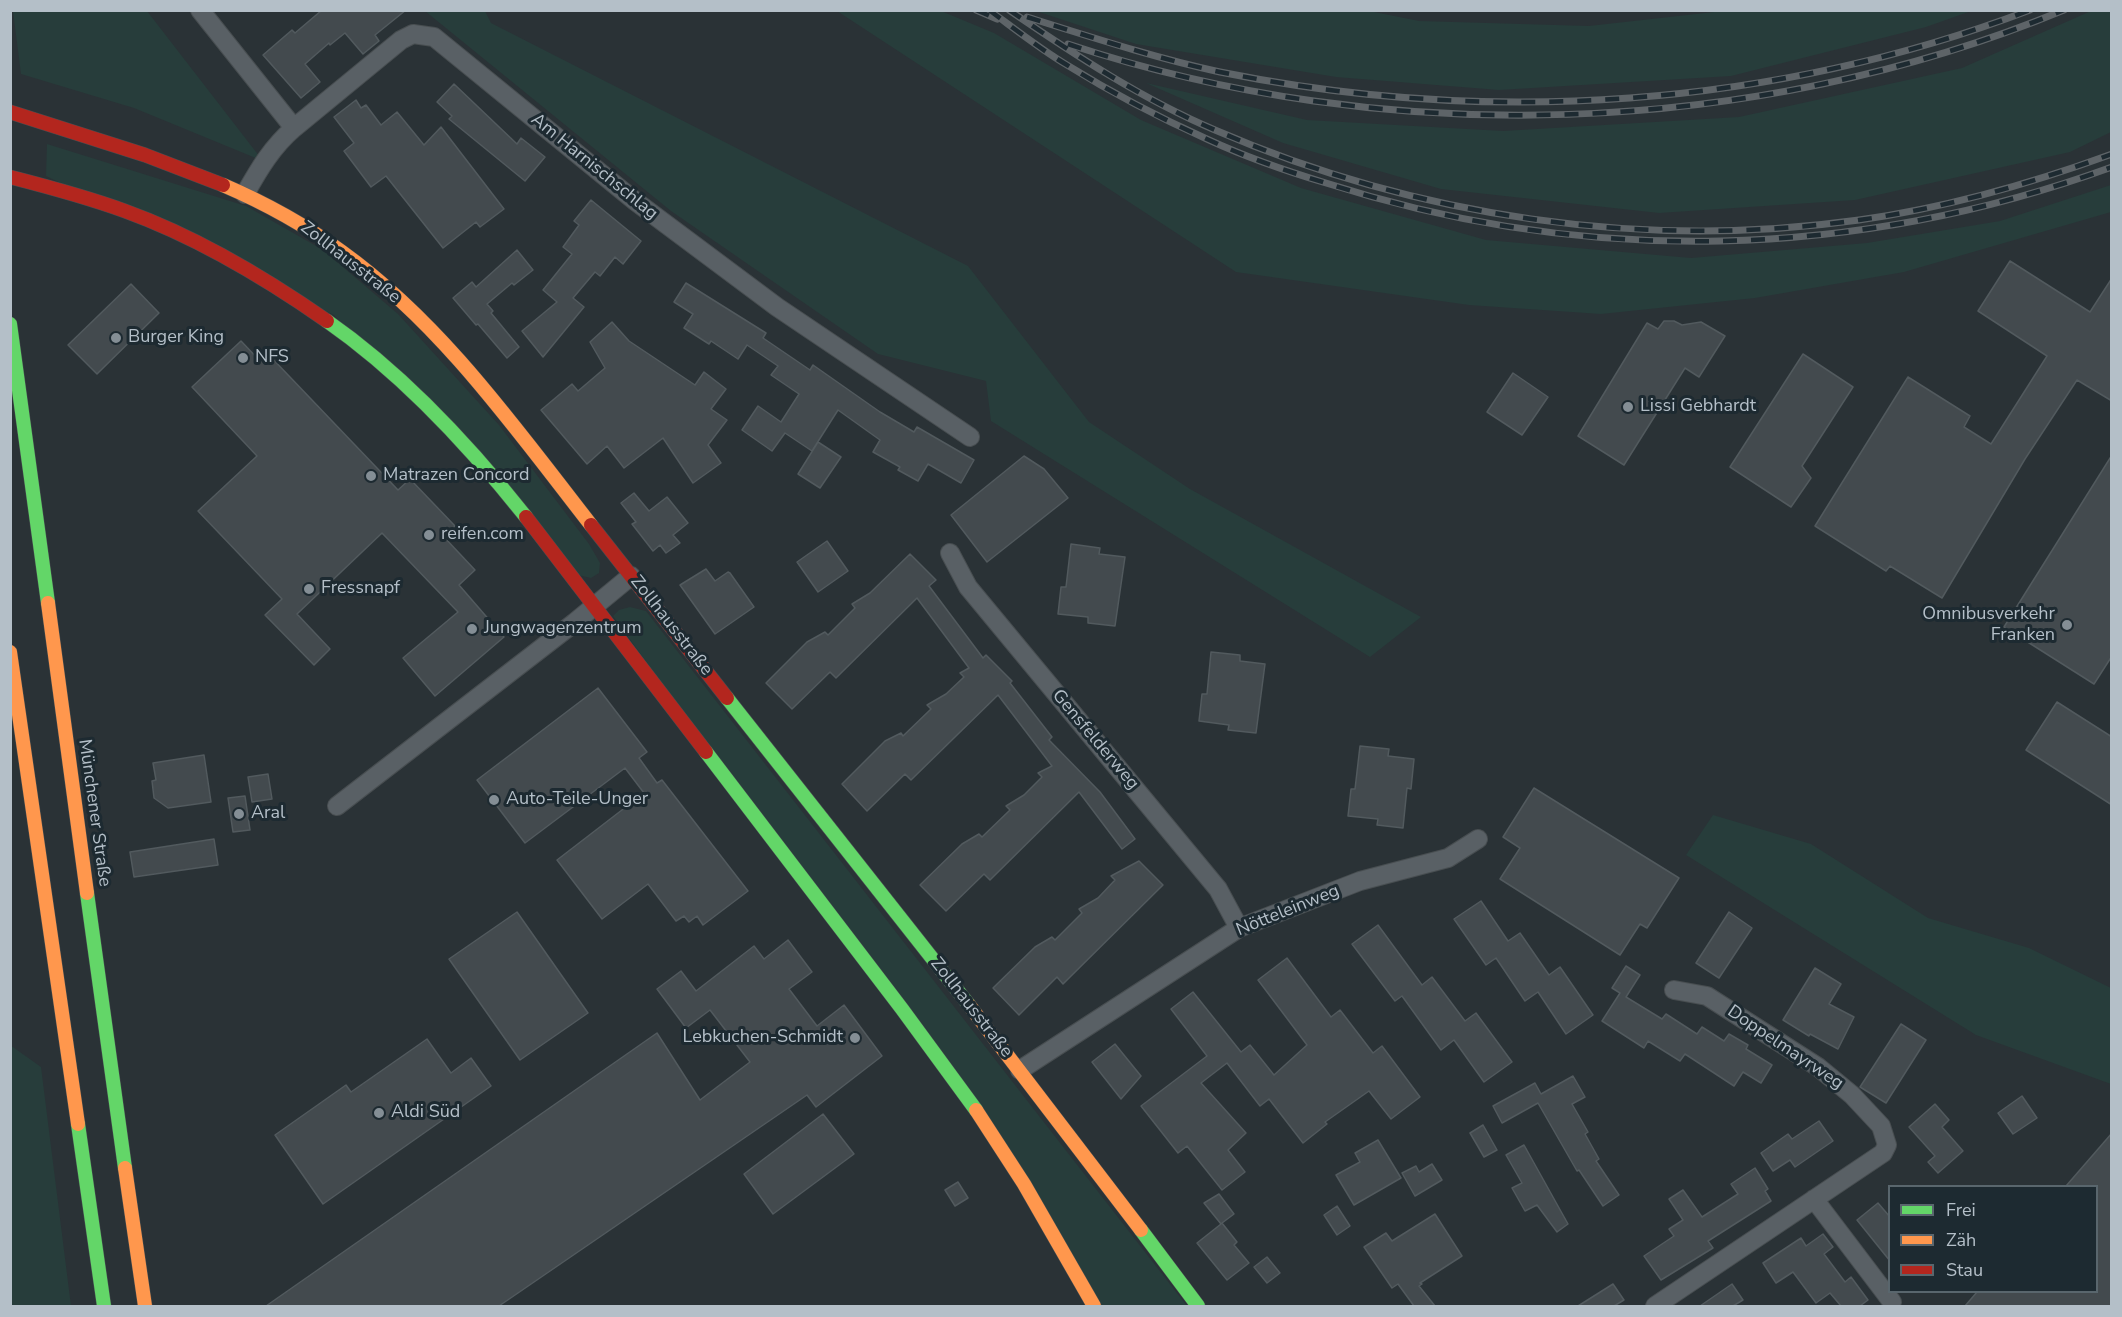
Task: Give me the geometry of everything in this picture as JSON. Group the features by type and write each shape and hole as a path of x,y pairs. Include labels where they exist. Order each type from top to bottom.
{"main road":[{"name":"Zollhausstraße","path":"10,112 150,156 245,194 299,222 370,274 434,333 493,400 1020,1070 1198,1306"},
{"path":"10,177 88,198 176,234 269,280 330,322 395,375 449,427 507,493 964,1092 1017,1172 1094,1306"},
{"name":"Münchener Straße","path":"10,324 145,1306"},
{"path":"10,652 104,1306"}],"street":[{"path":"200,10 294,128"},
{"name":"Am Harnischschlag","path":"245,194 279,140 401,40 413,34 434,37 634,201 758,293 970,437"},
{"name":"Gensfelderweg","path":"950,553 968,587 1218,889 1239,928"},
{"path":"337,806 595,607 631,576"},
{"name":"Nötteleinweg","path":"1020,1070 1239,928 1360,881 1448,858 1478,839"},
{"name":"Doppelmayrweg","path":"1655,1306 1883,1153 1887,1145 1881,1126 1852,1095 1818,1067 1707,996 1674,990"},
{"path":"1814,1199 1892,1302"}],"green space":[{"path":"1364,10 1419,21 1589,26 1732,10 1971,11 1926,27 1731,76 1499,90 1336,77 1136,44 1036,11"},
{"path":"13,11 147,11 263,161 134,108 21,74"},
{"path":"425,11 485,11 491,23 968,266 1089,422 1190,489 1421,617 1370,657 991,421 986,381 878,354 671,211"},
{"path":"837,11 941,11 994,33 1141,120 1301,188 1486,240 1691,258 1867,243 2000,221 2111,185 2111,212 1904,272 1755,298 1601,314 1469,305 1236,272"},
{"path":"2091,11 2111,11 2111,132 2070,152 1855,200 1659,213 1441,189 1283,143 1146,83 1307,120 1503,131 1739,117 1962,68"},
{"path":"47,144 246,206 323,250 398,314 499,425 589,544 600,563 599,573 591,578 578,575 334,315 46,176"},
{"path":"630,607 646,611 1187,1306 1097,1306 1018,1171 613,616 619,610"},
{"path":"1713,815 1811,844 1928,918 2029,948 2111,988 2111,1084 1976,1035 1686,855"},
{"path":"10,1045 41,1067 71,1306 11,1306"}],"building":[{"path":"322,10 406,10 375,35 379,41 363,54 345,33 330,45 329,43 305,64 320,82 301,98 263,55 292,30 295,33"},
{"path":"454,84 517,144 521,138 545,157 525,181 449,119 452,116 437,102"},
{"path":"356,100 361,108 366,105 381,125 397,112 424,145 441,127 504,209 480,227 476,222 443,248 386,176 371,187 344,151 354,143 334,117"},
{"path":"591,200 641,241 623,264 615,257 600,276 595,272 573,298 584,307 543,357 522,331 557,302 543,290 572,254 563,247 579,225 574,221"},
{"path":"517,250 533,270 514,285 512,283 487,304 493,311 491,313 519,347 507,358 453,298 472,282 476,287"},
{"path":"2010,261 2090,312 2112,278 2112,401 2077,380 2025,459 1942,598 1890,566 1886,571 1815,526 1908,377 1970,416 1964,427 1991,444 2047,356 1978,311"},
{"path":"686,283 766,333 763,338 810,370 813,365 880,412 914,432 917,427 974,460 961,483 928,464 918,481 898,470 900,467 873,452 880,440 838,410 812,451 785,433 772,451 742,430 758,406 781,422 799,394 771,375 778,366 747,345 738,359 711,341 709,344 684,328 693,314 674,302"},
{"path":"131,284 159,313 97,374 68,345"},
{"name":"Lissi Gebhardt","path":"1664,321 1674,321 1682,325 1701,322 1725,336 1699,377 1685,368 1624,465 1578,436 1647,323 1658,329"},
{"path":"612,322 629,341 695,385 704,372 726,389 711,409 727,420 708,445 721,463 693,483 663,438 624,468 607,446 587,464 541,410 572,384 578,391 605,368 590,342"},
{"path":"241,341 260,361 268,354 398,490 410,479 455,526 444,537 475,570 459,585 504,637 435,696 403,658 458,612 382,533 297,614 330,649 314,665 265,615 282,599 198,511 257,456 192,387"},
{"path":"1803,354 1853,387 1802,466 1811,478 1791,507 1730,467"},
{"path":"1513,373 1548,397 1522,435 1487,412"},
{"path":"818,442 841,457 820,488 798,474"},
{"path":"2112,455 2112,656 2094,684 2004,627"},
{"path":"1024,456 1044,469 1068,498 987,562 951,515"},
{"path":"634,493 649,511 667,497 688,523 673,535 680,543 666,553 660,545 653,551 632,524 636,522 621,503"},
{"path":"827,541 848,571 818,592 797,562"},
{"path":"1071,544 1100,548 1099,554 1125,557 1115,626 1088,623 1088,617 1058,614 1061,587 1066,587"},
{"path":"910,554 936,580 929,586 983,658 986,655 1012,681 1010,683 1052,737 1049,740 1100,792 1135,839 1122,849 1079,792 990,880 984,874 946,911 920,885 962,844 979,834 982,837 1010,810 1006,806 1024,795 1042,777 1038,773 1052,766 998,695 911,780 905,774 867,811 842,784 885,741 901,733 903,736 931,709 927,705 946,694 964,677 960,673 969,668 917,598 836,678 830,672 792,709 766,683 807,642 825,632 828,635 855,608 852,604 870,593"},
{"path":"706,569 715,581 728,572 730,573 754,607 715,634 680,585"},
{"path":"1211,652 1240,655 1240,661 1265,664 1256,733 1228,730 1229,725 1199,721 1202,694 1207,694"},
{"path":"598,688 647,752 639,758 657,783 662,780 748,891 703,925 697,916 689,922 684,916 676,921 648,884 602,919 557,860 644,793 625,768 525,843 477,780"},
{"path":"2057,702 2112,737 2112,805 2026,750"},
{"path":"1360,746 1389,749 1388,756 1414,759 1411,789 1407,788 1403,828 1377,825 1378,819 1348,816 1351,789 1355,789"},
{"name":"Aral","path":"204,755 211,802 168,808 154,798 152,781 156,780 153,763"},
{"path":"268,774 272,799 252,802 248,777"},
{"path":"1534,788 1679,878 1647,928 1640,924 1620,955 1500,879 1520,848 1503,837"},
{"name":"Aral","path":"245,796 250,830 233,832 228,798"},
{"path":"214,839 218,865 134,877 130,852"},
{"path":"1139,861 1163,885 1063,984 1057,977 1019,1015 993,988 1035,947 1052,937 1055,940 1082,913 1079,909 1098,898 1115,880 1111,876"},
{"path":"1481,901 1508,941 1520,933 1549,975 1560,967 1593,1015 1566,1034 1538,992 1525,1001 1496,958 1486,965 1454,919"},
{"path":"517,912 588,1013 520,1060 449,959"},
{"path":"1729,912 1752,928 1719,978 1696,963"},
{"path":"1378,925 1422,985 1432,977 1465,1021 1476,1013 1512,1062 1484,1082 1454,1040 1441,1050 1402,996 1395,1001 1352,944"},
{"path":"788,940 812,972 789,989 817,1026 844,1005 882,1056 816,1107 807,1095 499,1306 266,1306 657,1033 700,1100 750,1062 710,1010 686,1028 657,989 681,971 696,991 754,946 764,959"},
{"path":"1287,958 1331,1017 1340,1010 1373,1053 1382,1046 1420,1097 1391,1119 1369,1091 1325,1122 1327,1124 1303,1143 1269,1099 1260,1106 1227,1063 1201,1083 1246,1133 1228,1150 1245,1172 1222,1190 1187,1146 1178,1153 1141,1106 1207,1056 1171,1009 1193,992 1241,1052 1250,1045 1274,1075 1307,1045 1258,980"},
{"path":"1626,966 1640,975 1626,997 1662,1019 1666,1014 1697,1034 1702,1027 1724,1041 1729,1034 1748,1045 1746,1049 1772,1065 1761,1083 1743,1072 1734,1086 1685,1054 1680,1061 1648,1041 1644,1048 1602,1021 1620,993 1612,988"},
{"path":"1815,968 1841,984 1829,1004 1854,1017 1838,1049 1810,1034 1809,1036 1783,1020"},
{"path":"1901,1024 1926,1040 1886,1103 1860,1087"},
{"name":"Aldi Süd","path":"427,1039 451,1073 471,1058 491,1086 323,1204 275,1135 346,1085 351,1092"},
{"path":"1115,1044 1141,1076 1121,1099 1092,1062"},
{"path":"1573,1076 1585,1097 1572,1104 1588,1132 1585,1134 1599,1159 1596,1161 1619,1195 1603,1206 1579,1170 1577,1171 1538,1103 1502,1123 1493,1106 1535,1083 1541,1094"},
{"path":"2022,1096 2037,1118 2013,1134 1998,1113"},
{"path":"1935,1104 1949,1120 1942,1127 1963,1151 1938,1173 1928,1162 1935,1156 1909,1127"},
{"path":"823,1114 854,1154 773,1214 744,1174"},
{"path":"1819,1121 1833,1141 1795,1167 1790,1160 1773,1171 1761,1153 1788,1134 1792,1139"},
{"path":"1483,1125 1497,1150 1484,1157 1470,1133"},
{"path":"2112,1133 2112,1306 1965,1306 1976,1293 2098,1293 2098,1185 2067,1185"},
{"path":"1378,1140 1401,1178 1354,1205 1336,1175 1360,1162 1355,1153"},
{"path":"1524,1145 1568,1224 1557,1232 1537,1205 1525,1211 1512,1188 1522,1183 1506,1155"},
{"path":"1432,1164 1442,1180 1415,1196 1402,1173 1416,1166 1419,1172"},
{"path":"1755,1168 1768,1189 1765,1191 1771,1201 1708,1241 1713,1248 1661,1280 1644,1256 1674,1236 1669,1229 1683,1220 1669,1199 1683,1190 1702,1217 1738,1194 1731,1184"},
{"path":"958,1182 968,1198 955,1206 945,1190"},
{"path":"1219,1194 1234,1214 1222,1223 1237,1242 1234,1245 1249,1263 1227,1280 1197,1243 1221,1224 1204,1203"},
{"path":"1878,1203 1888,1215 1888,1259 1857,1220"},
{"path":"1337,1206 1350,1226 1337,1235 1324,1215"},
{"path":"1435,1214 1462,1256 1420,1283 1422,1284 1419,1286 1435,1306 1414,1306 1398,1284 1392,1288 1364,1247 1386,1233 1392,1241"},
{"path":"1823,1234 1833,1247 1824,1254 1845,1282 1851,1277 1868,1300 1860,1306 1841,1306 1830,1293 1816,1303 1793,1272 1776,1283 1763,1263 1801,1238 1806,1246"},
{"path":"1267,1257 1280,1273 1267,1283 1254,1267"},
{"path":"1613,1284 1624,1300 1614,1306 1578,1306"},
{"path":"1732,1284 1743,1300 1733,1306 1700,1306"}],"railway":[{"path":"976,10 997,19"},
{"path":"989,10 1047,52 1101,85 1172,123 1237,152 1311,178 1423,210 1522,229 1621,239 1720,241 1819,235 1918,220 2016,198 2112,167"},
{"path":"1009,10 1084,60 1135,90 1215,130 1291,160 1370,185 1450,205 1531,219 1613,228 1695,231 1777,228 1859,220 1923,209 1987,194 2112,154"},
{"path":"1027,17 1147,54 1220,72 1321,89 1424,99 1527,102 1630,98 1732,87 1833,69 1932,43 2030,10"},
{"path":"1068,44 1189,78 1314,101 1441,113 1569,114 1696,105 1822,84 1945,53 2064,10"}],"traffic: fast":[{"path":"327,321 408,387 458,437 526,517"},
{"path":"10,324 48,603"},
{"path":"727,698 969,1005"},
{"path":"706,752 976,1110"},
{"path":"87,893 125,1168"},
{"path":"78,1124 104,1306"},
{"path":"1141,1230 1198,1306"}],"traffic: slow":[{"path":"223,185 284,215 328,242 378,280 413,312 506,415 591,525"},
{"path":"48,603 87,893"},
{"path":"10,652 78,1124"},
{"path":"969,1005 1141,1230"},
{"path":"976,1110 1024,1184 1094,1306"},
{"path":"125,1168 145,1306"}],"traffic: jam":[{"path":"10,112 145,155 223,185"},
{"path":"10,177 68,192 152,221 229,259 327,321"},
{"path":"526,517 706,752"},
{"path":"591,525 727,698"}],"place":[{"name":"Burger King","path":"116,338"},
{"name":"NFS","path":"243,358"},
{"name":"Lissi Gebhardt","path":"1628,407"},
{"name":"Matrazen Concord","path":"371,476"},
{"name":"reifen.com","path":"429,535"},
{"name":"Fressnapf","path":"309,589"},
{"name":"Omnibusverkehr Franken","path":"2067,625"},
{"name":"Jungwagenzentrum","path":"472,629"},
{"name":"Auto-Teile-Unger","path":"494,800"},
{"name":"Aral","path":"239,814"},
{"name":"Lebkuchen-Schmidt","path":"855,1038"},
{"name":"Aldi Süd","path":"379,1113"}]}
